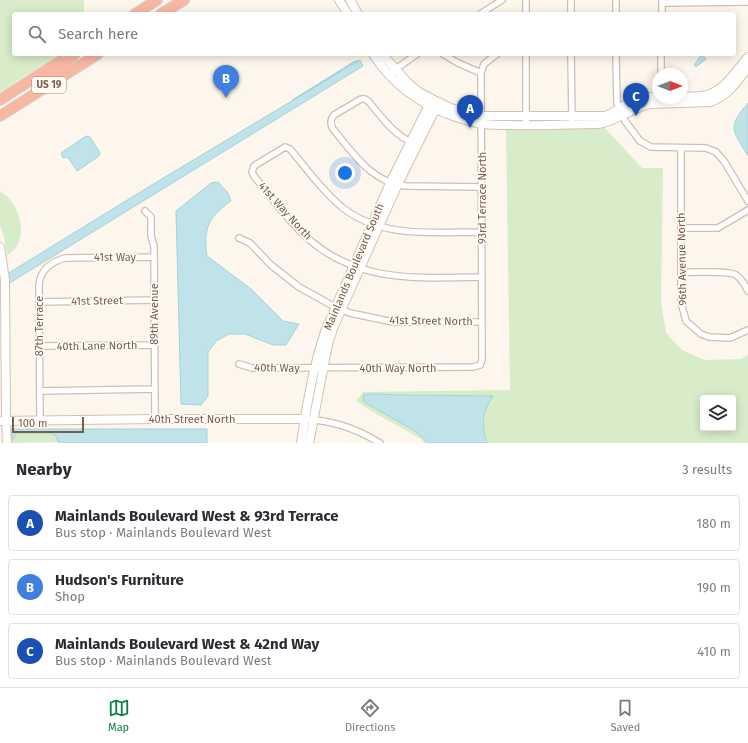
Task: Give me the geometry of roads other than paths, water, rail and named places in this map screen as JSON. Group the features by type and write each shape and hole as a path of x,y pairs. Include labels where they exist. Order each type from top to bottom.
{"highway":[{"path":"138,12 157,0"},
{"path":"155,12 173,0"},
{"path":"164,12 184,0"},
{"name":"US 19","path":"0,100 71,56"},
{"path":"0,108 54,74 72,56"},
{"name":"US 19","path":"0,116 95,56"}],"street":[{"path":"339,0 347,12"},
{"path":"350,0 357,12"},
{"path":"483,12 502,0"},
{"path":"526,0 526,12"},
{"path":"571,0 571,12"},
{"path":"616,0 616,12"},
{"path":"662,12 662,1 748,2"},
{"path":"374,56 388,75 400,86 459,118 481,120 572,120 606,123 620,112 652,102"},
{"path":"384,56 408,83 434,104"},
{"path":"388,75 414,56"},
{"path":"446,56 481,73 484,64 494,56"},
{"path":"526,56 526,120"},
{"path":"572,56 572,120"},
{"path":"616,56 616,97 620,112 625,122 640,141 651,147 706,148 716,152 724,161 748,201"},
{"path":"661,56 661,68"},
{"path":"688,96 701,96 718,90 729,80 748,57"},
{"path":"688,102 700,103 718,99 730,90 748,67"},
{"name":"93rd Terrace North","path":"480,365 482,360 481,73"},
{"path":"411,142 403,139 365,99 361,99 334,115 331,119 330,124 333,129 363,164 372,173 394,184 482,187"},
{"name":"Mainlands Boulevard South","path":"394,184 411,142 434,104"},
{"name":"Mainlands Boulevard South","path":"301,443 309,419 319,368 320,347 394,184 434,104"},
{"name":"41st Way North","path":"375,225 344,209 332,198 290,149 285,147 254,166 252,172 254,176 303,234 327,252 356,267 399,277 482,277"},
{"name":"96th Avenue North","path":"681,148 681,302 686,321 705,336 720,339 730,338 748,330"},
{"path":"681,228 718,228 748,210"},
{"name":"89th Avenue","path":"145,211 151,217 151,236 154,246 155,419"},
{"path":"375,225 400,231 482,232"},
{"name":"41st Street North","path":"239,238 250,243 271,265 293,283 306,292 338,309 375,319 393,322 482,322"},
{"path":"0,247 5,286 3,421 7,443"},
{"name":"41st Way","path":"77,257 154,257"},
{"name":"87th Terrace","path":"40,420 40,275 45,269 59,260 77,257"},
{"path":"681,272 727,273 735,275 742,281 748,291"},
{"name":"41st Street","path":"39,302 154,300"},
{"name":"40th Lane North","path":"39,346 154,345"},
{"name":"40th Way","path":"239,364 252,368 319,368"},
{"name":"40th Way North","path":"319,368 473,368 480,365"},
{"path":"40,391 154,389"},
{"name":"Mainlands Boulevard South","path":"309,419 309,443"},
{"name":"40th Street North","path":"3,421 309,419 336,423 350,428 380,443"}],"water":[{"path":"701,56 704,56 706,59 696,67 694,65"},
{"path":"360,60 363,66 8,284 7,274"},
{"path":"748,103 748,156 738,140 734,129 737,118"},
{"path":"86,136 90,137 100,153 99,156 77,171 69,159 66,157 63,158 61,153"},
{"path":"218,182 228,193 231,201 212,218 209,224 206,238 207,256 251,289 283,321 299,324 286,345 273,345 245,334 229,334 216,341 208,352 208,396 201,405 181,404 176,211 211,183"},
{"path":"363,395 493,396 485,413 483,424 487,443 428,443 415,431 364,402"},
{"path":"11,429 207,429 207,443 59,443 56,436 50,433 17,433 12,440"}],"waterway":[{"path":"293,100 354,62 358,61"}],"place":[{"name":"Hudson's Furniture","path":"226,98"},
{"name":"Mainlands Boulevard West & 42nd Way","path":"636,116"},
{"name":"Mainlands Boulevard West & 93rd Terrace","path":"470,128"}]}
